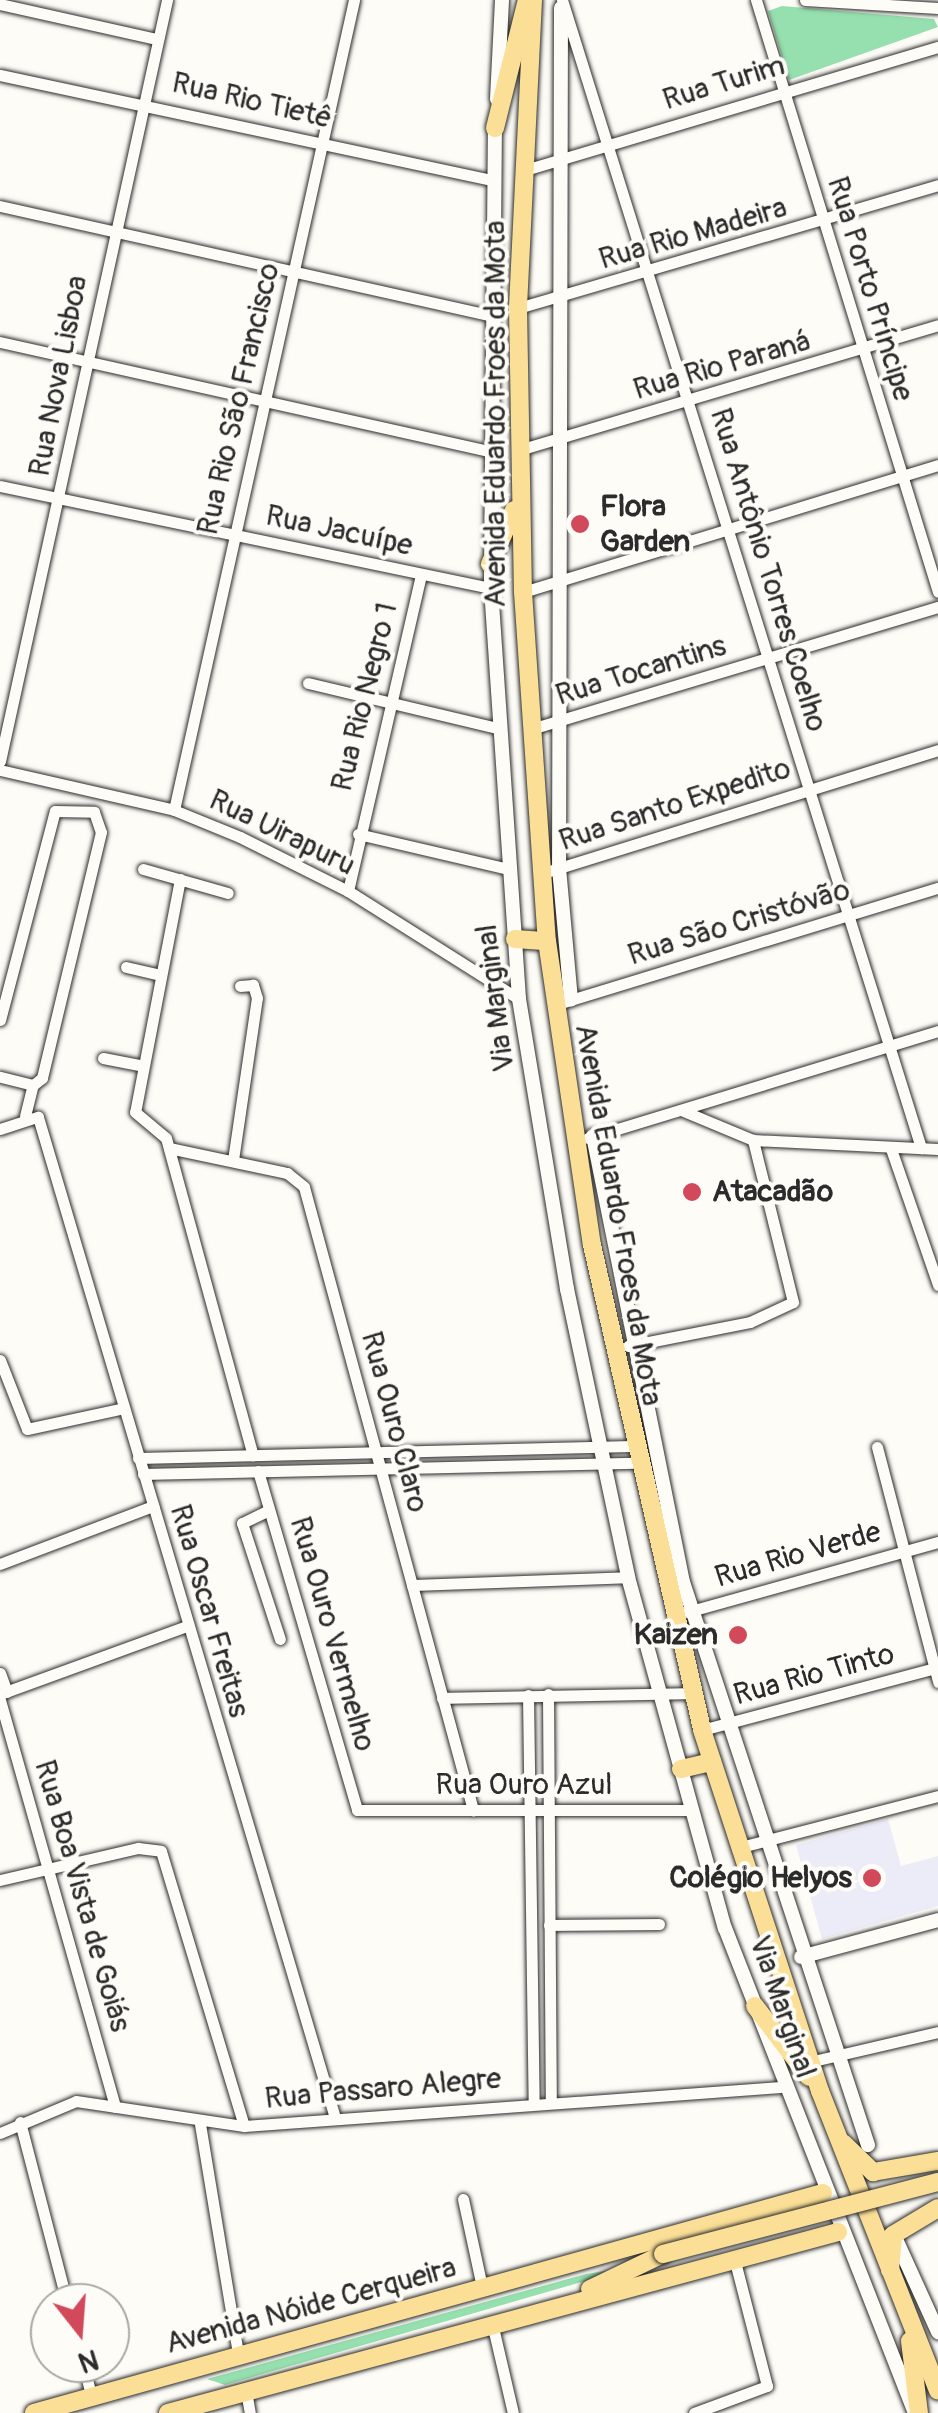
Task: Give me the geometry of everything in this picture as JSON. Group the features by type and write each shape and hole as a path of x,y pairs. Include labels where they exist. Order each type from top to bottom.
{"main road":[{"path":"495,128 530,0"},
{"name":"Avenida Eduardo Froes da Mota","path":"530,0 518,308 523,592 531,729 551,870 546,941 562,1002 612,1349 671,1616 738,1848 820,2091 893,2285 938,2391"},
{"path":"490,564 510,530 520,480"},
{"path":"515,939 546,941"},
{"path":"681,1769 712,1762"},
{"path":"754,2006 820,2091"},
{"path":"836,2132 864,2168 901,2171 938,2161"},
{"path":"901,2171 900,2202 912,2216"},
{"path":"663,2254 938,2182"},
{"name":"Avenida Nóide Cerqueira","path":"34,2413 238,2353 823,2193"},
{"path":"800,2201 822,2214 810,2240"},
{"path":"893,2285 894,2234 912,2216 938,2208"},
{"name":"Avenida Nóide Cerqueira","path":"168,2413 548,2307 838,2232"},
{"name":"Avenida Nóide Cerqueira","path":"546,2271 663,2254"},
{"name":"Avenida Nóide Cerqueira","path":"548,2307 663,2254"},
{"path":"908,2321 917,2413"}],"street":[{"name":"Rua Nova Lisboa","path":"0,761 60,500 84,360 166,0"},
{"name":"Rua Rio São Francisco","path":"174,810 354,0"},
{"name":"Via Marginal","path":"502,0 491,180 488,451 491,588 519,999 598,1447 628,1577 692,1810 780,2087 917,2413"},
{"name":"Rua Porto Príncipe","path":"756,0 938,592"},
{"path":"805,0 938,8"},
{"path":"0,4 156,39"},
{"path":"562,4 557,440 560,722 551,870 562,1002"},
{"name":"Rua Antônio Torres Coelho","path":"562,4 612,142 648,272 920,1148"},
{"name":"Rua Turim","path":"525,170 938,47"},
{"name":"Rua Rio Tietê","path":"0,75 144,102 491,180"},
{"name":"Rua Rio Madeira","path":"518,308 558,300 938,185"},
{"path":"0,206 296,266 489,315"},
{"name":"Rua Rio Paraná","path":"519,450 862,351 938,325"},
{"path":"0,342 266,397 488,451"},
{"path":"523,592 938,465"},
{"name":"Rua Jacuípe","path":"0,486 491,588"},
{"name":"Rua Rio Negro 1","path":"348,891 388,702 421,574"},
{"name":"Rua Tocantins","path":"531,729 938,607"},
{"path":"308,683 500,729"},
{"name":"Rua Santo Expedito","path":"551,870 938,750"},
{"name":"Rua Uirapuru","path":"0,770 174,810 348,891 519,999"},
{"path":"0,1020 55,811 94,812 101,832 44,1070 33,1085 32,1116 0,1129"},
{"path":"358,834 509,870"},
{"path":"143,870 228,892"},
{"path":"180,880 140,1065 135,1112 168,1148 253,1454"},
{"name":"Rua São Cristóvão","path":"562,1002 938,888"},
{"path":"126,967 161,975"},
{"path":"233,1160 257,992 240,986"},
{"path":"868,2146 761,1840 690,1611 584,1139 938,1031"},
{"path":"103,1058 140,1065"},
{"path":"0,1077 33,1085"},
{"path":"681,1110 753,1140 938,1149"},
{"name":"Rua Oscar Freitas","path":"32,1116 124,1408 335,2118"},
{"path":"612,1349 750,1322 793,1302 753,1140"},
{"name":"Rua Ouro Claro","path":"168,1148 287,1172 304,1187 473,1810"},
{"path":"891,1149 938,1285"},
{"path":"0,1360 26,1429 124,1408"},
{"path":"138,1458 598,1447 633,1455"},
{"path":"876,1447 938,1682"},
{"path":"143,1474 602,1465 633,1455"},
{"name":"Rua Ouro Vermelho","path":"258,1471 357,1810"},
{"path":"0,1564 153,1506"},
{"path":"269,1510 242,1523 280,1639"},
{"name":"Rua Rio Verde","path":"671,1616 938,1542"},
{"path":"412,1584 628,1577"},
{"path":"2,1695 188,1626"},
{"name":"Rua Rio Tinto","path":"702,1730 936,1668"},
{"name":"Rua Boa Vista de Goiás","path":"0,1673 2,1695 115,2107"},
{"path":"442,1698 692,1693"},
{"path":"548,1694 551,2102"},
{"path":"528,1695 534,2102"},
{"path":"738,1848 938,1796"},
{"name":"Rua Ouro Azul","path":"357,1810 692,1810"},
{"path":"0,1880 49,1868 161,1851 244,2126"},
{"path":"776,1964 938,1920"},
{"path":"549,1925 659,1924"},
{"path":"810,2062 836,2059 938,2032"},
{"name":"Rua Passaro Alegre","path":"0,2133 52,2104 115,2107 200,2124 244,2126 780,2087"},
{"path":"20,2122 62,2283"},
{"path":"200,2124 238,2353"},
{"path":"464,2199 482,2288"},
{"path":"894,2234 938,2332"},
{"path":"694,2413 767,2386 735,2260"},
{"path":"492,2323 513,2413"},
{"path":"88,2383 91,2395"},
{"path":"246,2391 250,2413"}],"shaded area":[{"name":"Colégio Helyos","path":"888,1819 901,1866 938,1856 938,1906 822,1939 796,1845"}],"green space":[{"path":"782,6 934,19 938,27 789,80 768,11"},
{"path":"637,2266 225,2385 207,2379 586,2274"}],"place":[{"name":"Flora Garden","path":"580,524"},
{"name":"Atacadão","path":"692,1192"},
{"name":"Kaizen","path":"738,1635"},
{"name":"Colégio Helyos","path":"872,1878"}]}
